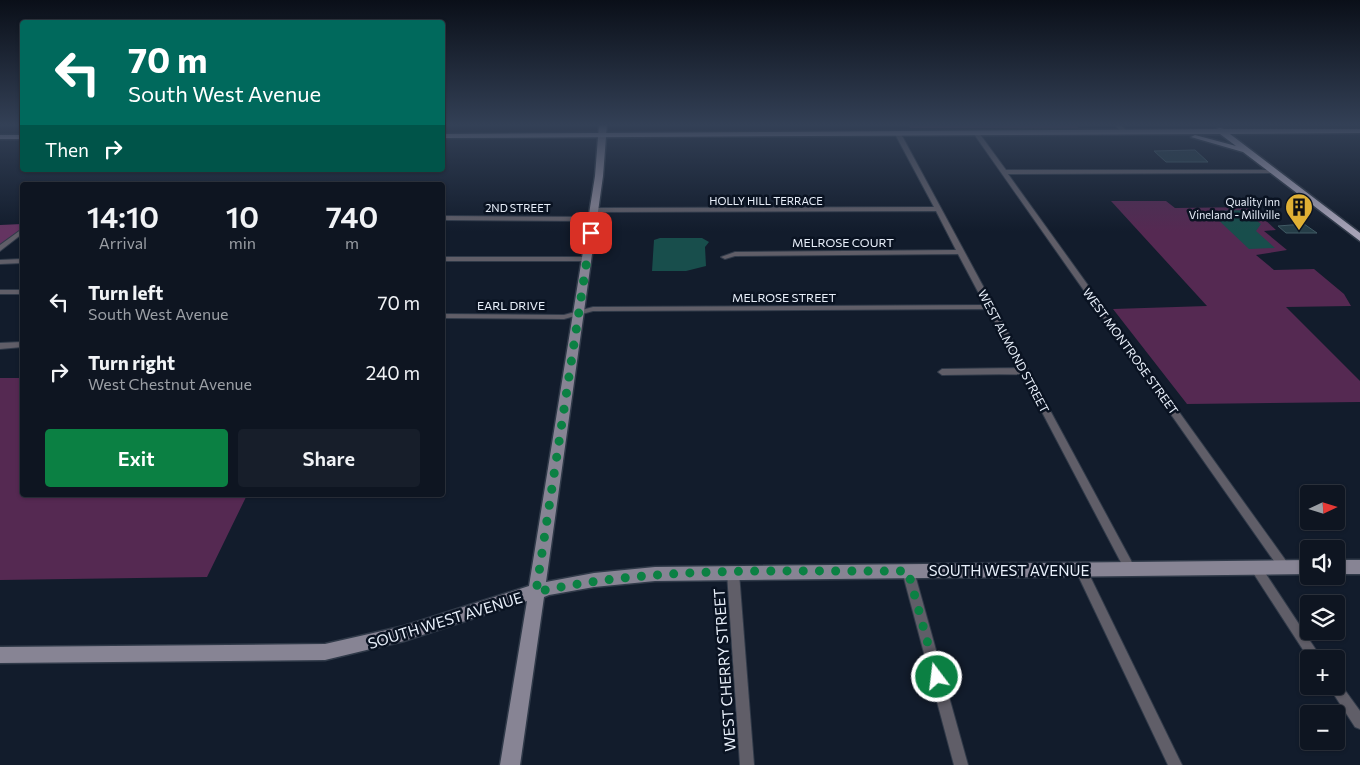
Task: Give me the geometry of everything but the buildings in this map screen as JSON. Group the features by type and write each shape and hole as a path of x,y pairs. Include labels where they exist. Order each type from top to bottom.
{"main road":[{"path":"1258,160 1360,238"}],"street":[{"path":"510,765 594,215 599,160"},
{"name":"WEST ALMOND STREET","path":"912,160 1130,569"},
{"name":"WEST MONTROSE STREET","path":"995,160 1285,568"},
{"path":"1004,172 1273,171"},
{"name":"HOLLY HILL TERRACE","path":"594,215 939,209"},
{"name":"2ND STREET","path":"445,218 594,215"},
{"path":"0,250 20,233"},
{"name":"MELROSE COURT","path":"725,257 736,254 962,252"},
{"path":"445,259 587,259"},
{"path":"0,262 20,261"},
{"path":"0,292 20,292"},
{"name":"MELROSE STREET","path":"579,312 592,309 990,307"},
{"name":"EARL DRIVE","path":"445,316 564,316 579,312"},
{"path":"0,346 20,345"},
{"path":"942,372 1025,371"},
{"path":"1345,567 1360,567"},
{"path":"1256,568 1310,650"},
{"name":"SOUTH WEST AVENUE","path":"0,655 325,652 375,643 536,592 611,578 733,572 1300,568"},
{"path":"1081,569 1174,765"},
{"path":"908,571 961,765"},
{"name":"WEST CHERRY STREET","path":"733,572 747,765"},
{"path":"1341,695 1360,722"}],"shaded area":[{"path":"1111,201 1166,201 1175,208 1251,207 1276,230 1264,231 1287,250 1256,255 1274,270 1314,269 1344,294 1351,306 1286,307 1360,381 1360,402 1187,404 1113,309 1207,306"},
{"path":"1244,210 1261,224 1256,231 1275,248 1249,249 1212,214 1216,211"},
{"path":"20,224 20,233 0,249 0,225"},
{"path":"660,238 702,238 709,242 705,247 706,266 686,271 652,271 654,240"},
{"path":"0,378 20,378 20,497 246,497 207,577 0,580"}],"place":[{"name":"Quality Inn Vineland - Millville","path":"1299,231"}],"route":[{"path":"591,233 536,592 576,583 655,574 908,571 937,677"}]}
